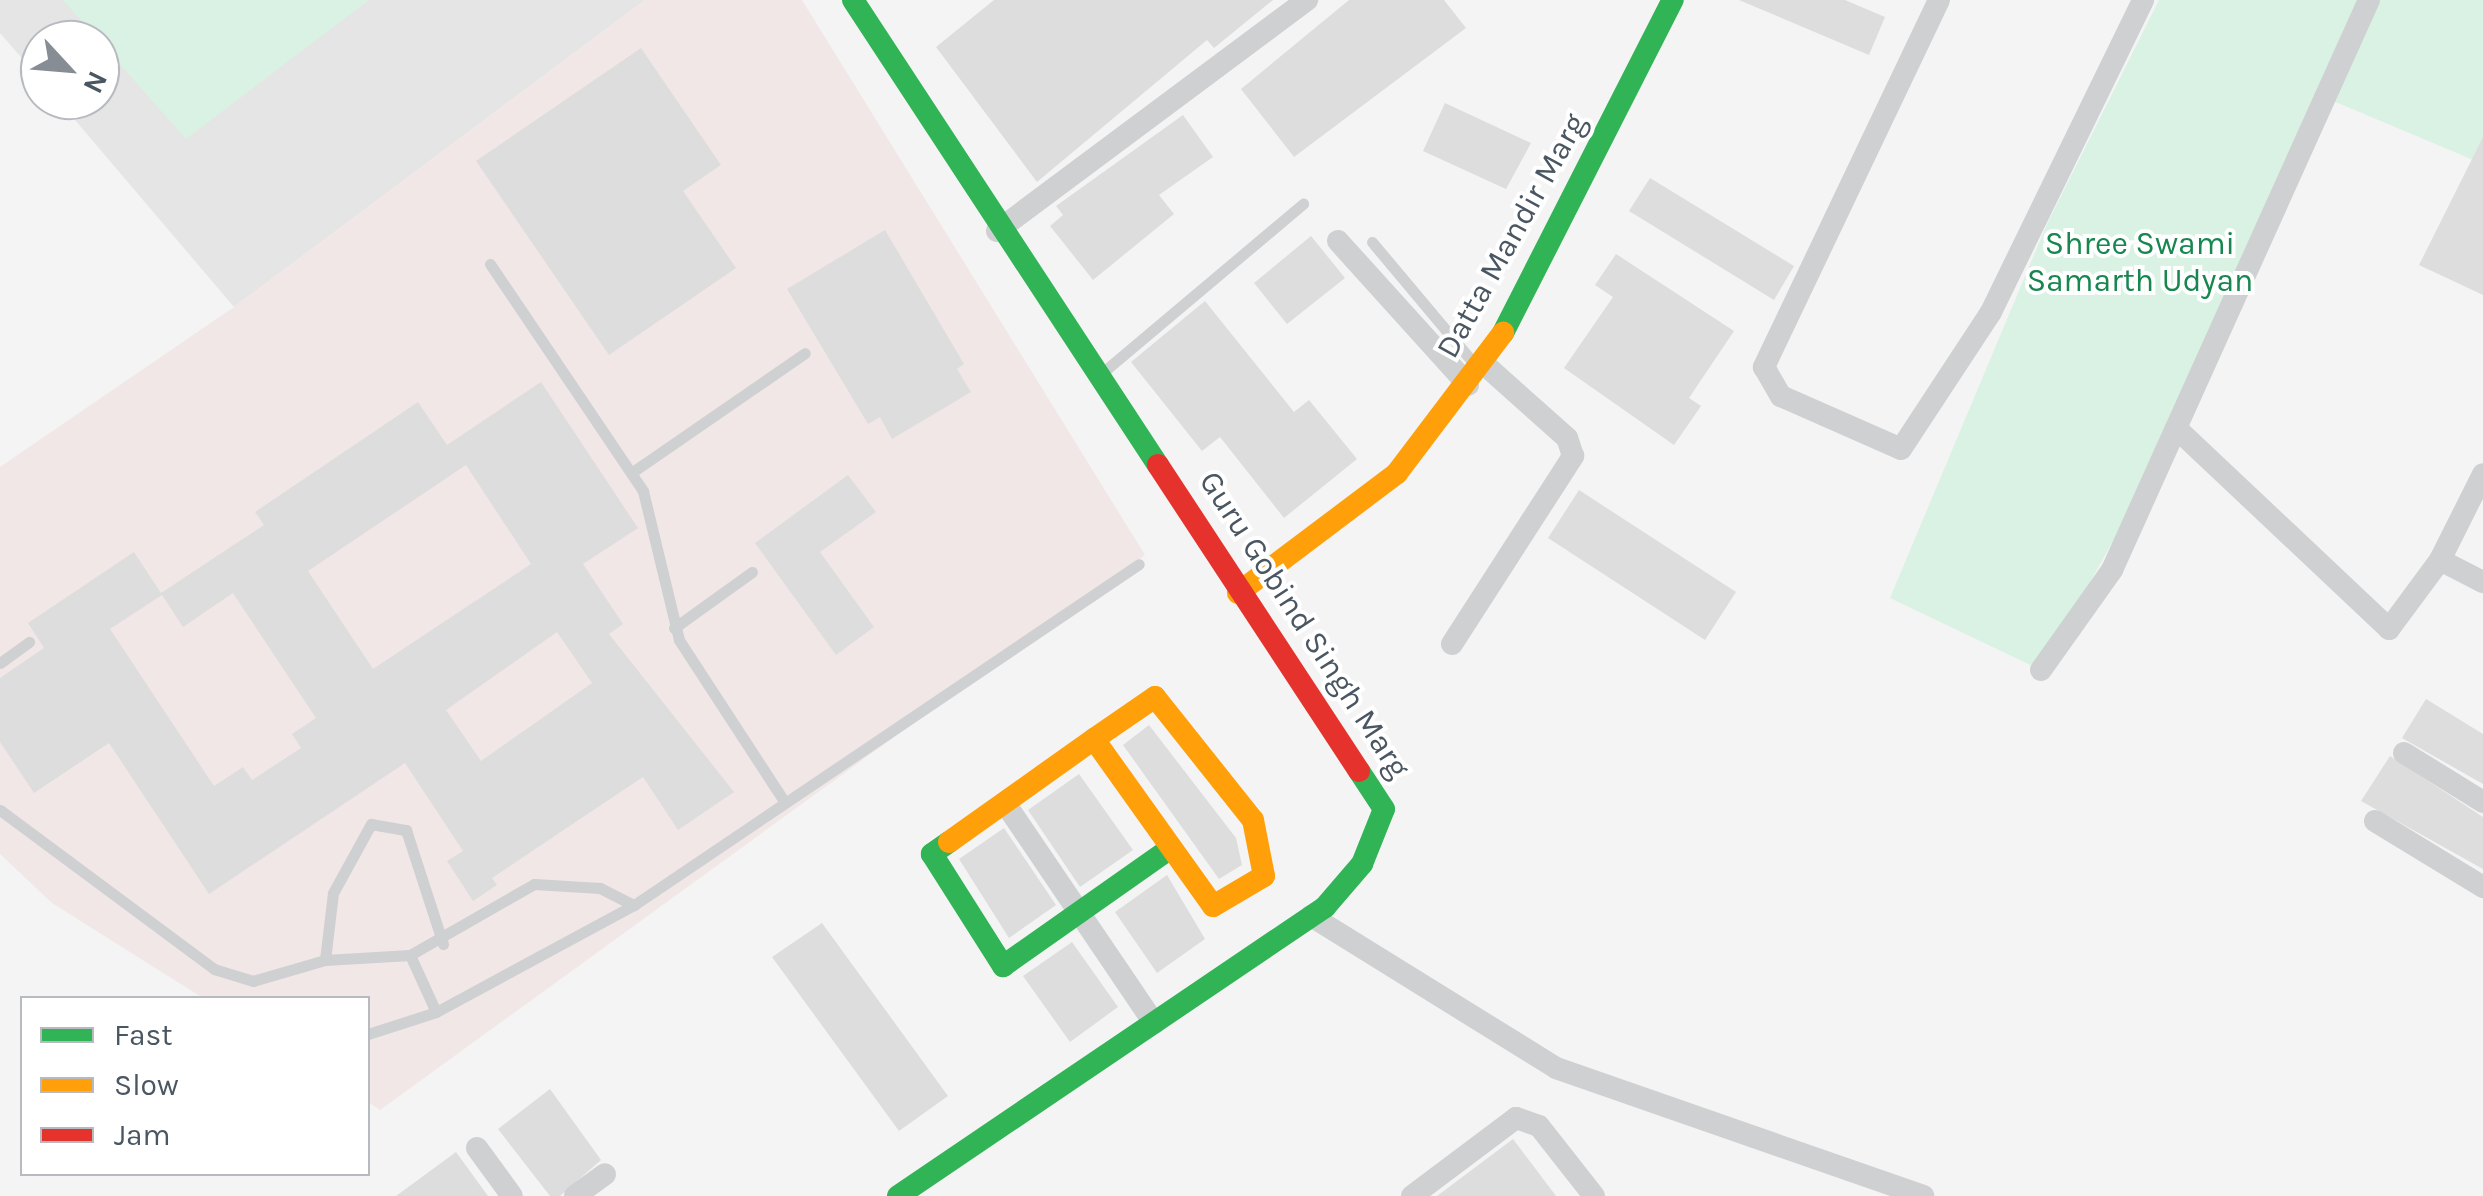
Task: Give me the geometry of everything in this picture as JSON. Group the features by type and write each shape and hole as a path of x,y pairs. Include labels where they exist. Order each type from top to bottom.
{"street":[{"name":"Guru Gobind Singh Marg","path":"853,0 998,231 1099,376 1238,593 1384,809 1362,864 1311,916 898,1196"},
{"path":"998,231 1307,0"},
{"name":"Datta Mandir Marg","path":"1238,593 1397,473 1477,373 1674,0"},
{"path":"1938,0 1764,367 1781,396 1901,449 1991,312 2143,0"},
{"path":"2041,670 2112,570 2369,0"},
{"path":"1338,241 1477,373 1567,438 1574,456 1452,644"},
{"path":"2176,428 2389,628 2440,560 2483,474"},
{"path":"2440,560 2483,582"},
{"path":"1094,739 1215,907 1264,876 1253,820 1162,698 1094,739 1004,803 930,863 1005,968 1171,848"},
{"path":"2404,753 2483,802"},
{"path":"1004,803 1154,1022"},
{"path":"2375,821 2483,886"},
{"path":"1311,916 1556,1068 1923,1196"},
{"path":"1412,1196 1516,1118 1538,1126 1594,1196"},
{"path":"477,1148 512,1196"},
{"path":"576,1196 605,1174"}],"lane":[{"path":"1099,376 1303,204"},
{"path":"1372,242 1477,373"},
{"path":"490,264 650,505 674,628 782,798"},
{"path":"631,474 805,353"},
{"path":"370,1033 436,1012 634,905 782,798 1139,564"},
{"path":"674,628 752,572"},
{"path":"0,663 30,642"},
{"path":"0,810 160,935 253,981 325,960 410,955 443,944 534,884 600,888 634,905"},
{"path":"325,960 333,893 370,824 406,830 443,944"},
{"path":"410,955 436,1012"},
{"path":"249,996 253,981"}],"shaded area":[{"path":"0,0 645,0 234,307 75,120 120,120 120,20 20,20 20,56 0,33"},
{"path":"645,0 802,0 1145,555 380,1110 370,1103 370,996 200,996 52,903 0,854 0,467 234,307"}],"green space":[{"path":"63,0 369,0 186,139 120,64 120,20 81,20"},
{"name":"Shree Swami Samarth Udyan","path":"2159,0 2483,0 2483,164 2326,98 2128,514 2041,670 1890,598 2047,224"}],"building":[{"path":"994,0 1273,0 1214,48 1207,40 1037,182 936,47"},
{"path":"1349,0 1444,0 1466,28 1294,157 1241,89"},
{"path":"1739,0 1845,0 1885,17 1869,55"},
{"path":"641,48 721,165 683,191 736,268 609,355 476,161"},
{"path":"1445,103 1531,143 1506,189 1423,151"},
{"path":"1183,115 1213,157 1159,195 1174,214 1093,280 1050,226 1063,215 1056,206"},
{"path":"2483,137 2483,295 2419,265"},
{"path":"1650,178 1794,266 1774,300 1629,211"},
{"path":"885,230 964,364 957,369 971,392 892,439 880,417 868,424 787,289"},
{"path":"1311,236 1345,278 1287,324 1254,283"},
{"path":"1616,254 1734,331 1689,398 1701,406 1674,445 1564,368 1613,297 1595,285"},
{"path":"1205,301 1294,412 1309,400 1357,459 1284,518 1220,437 1202,451 1131,362"},
{"path":"541,382 638,528 583,564 623,624 609,634 734,792 678,830 643,777 492,878 497,885 473,901 447,861 463,851 405,763 209,894 109,743 34,793 0,742 0,678 44,648 28,623 134,552 161,593 264,525 255,512 418,402 447,445","holes":["466,465 531,564 373,669 308,571","233,593 316,718 292,734 301,748 252,780 243,767 214,786 110,629 162,595 183,627","557,632 592,683 481,761 446,710"]},
{"path":"848,475 876,512 820,552 874,627 836,655 755,543"},
{"path":"1579,490 1736,592 1705,640 1548,538"},
{"path":"2426,699 2483,734 2483,784 2402,738"},
{"path":"1149,725 1236,838 1242,865 1219,879 1123,745"},
{"path":"2390,756 2483,817 2483,869 2361,801"},
{"path":"1079,774 1133,850 1080,887 1028,810"},
{"path":"1004,828 1056,905 1009,938 959,859"},
{"path":"1167,875 1205,939 1157,973 1115,912"},
{"path":"822,923 948,1096 899,1131 772,957"},
{"path":"1072,942 1118,1007 1070,1042 1023,976"},
{"path":"550,1089 601,1160 560,1196 550,1196 498,1129"},
{"path":"1513,1139 1556,1196 1437,1196"},
{"path":"456,1152 488,1196 396,1196"}],"traffic: fast":[{"path":"853,0 1158,465"},
{"path":"1503,333 1673,0"},
{"path":"898,1196 1325,907 1362,864 1384,809 1359,771"},
{"path":"949,842 932,854 1003,966 1171,848"}],"traffic: slow":[{"path":"1238,593 1397,473 1503,333"},
{"path":"949,842 1094,739 1155,697 1253,820 1264,876 1213,906 1094,739"}],"traffic: jam":[{"path":"1158,465 1359,771"}]}
